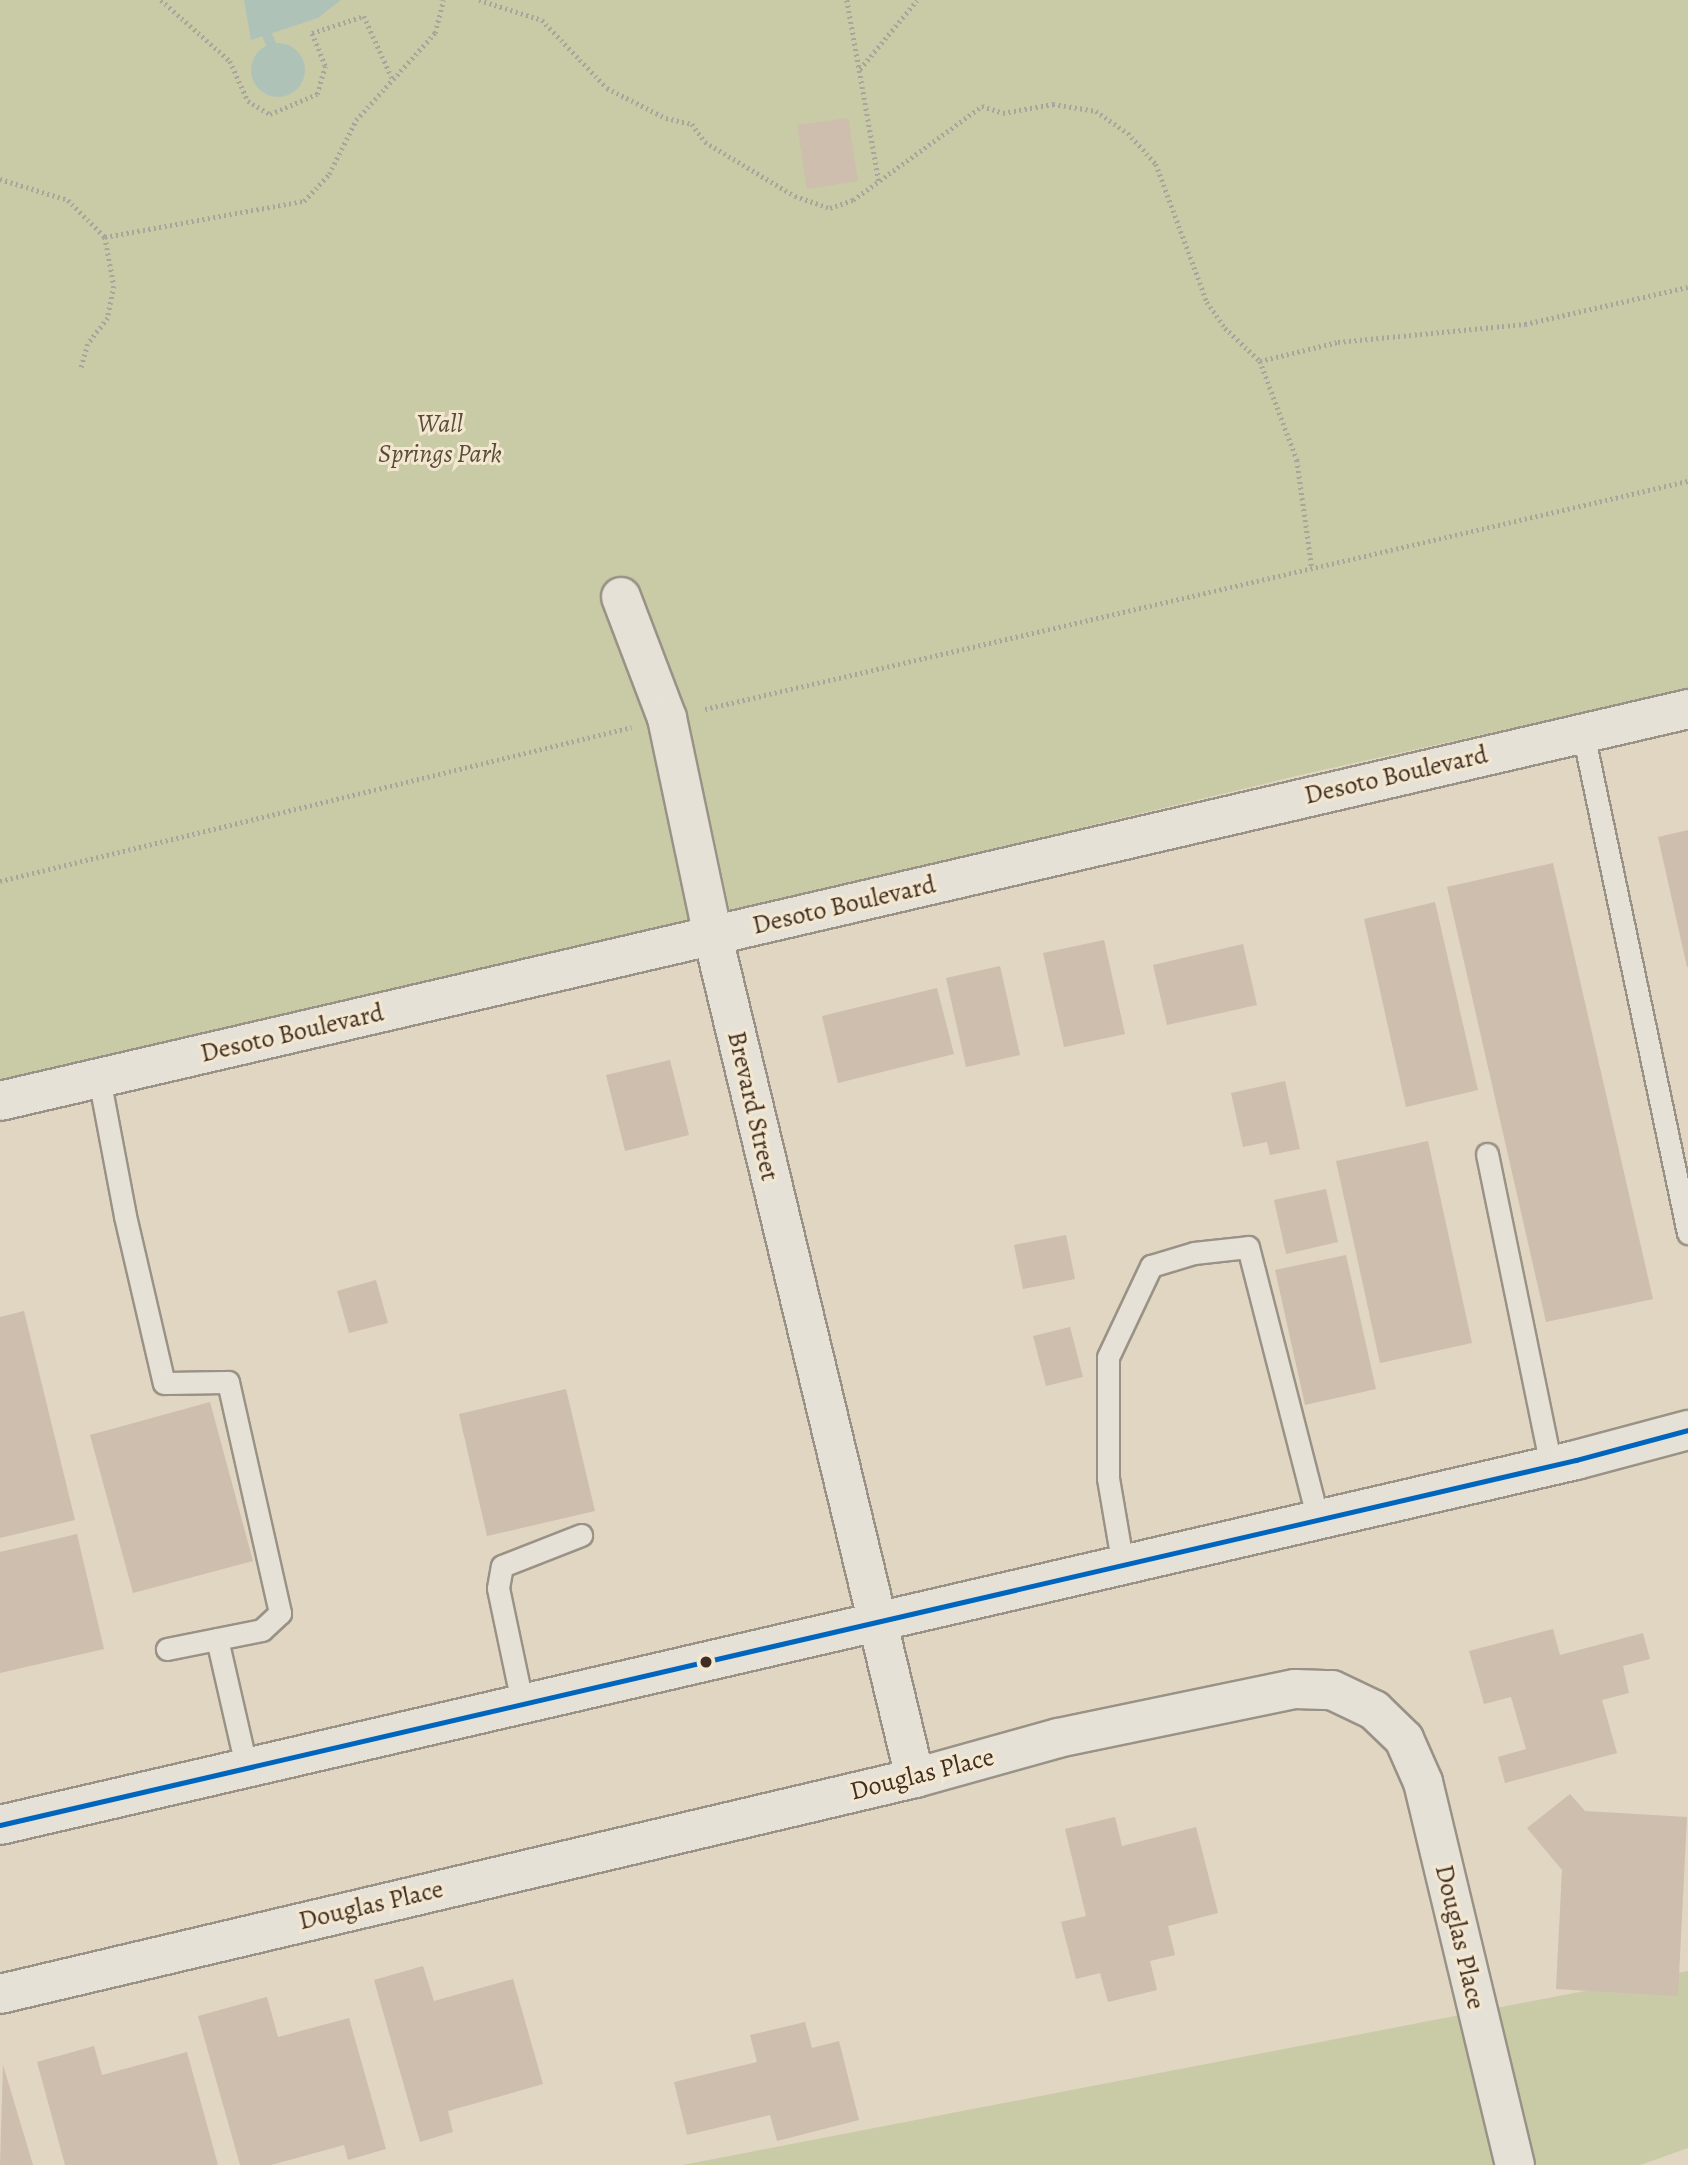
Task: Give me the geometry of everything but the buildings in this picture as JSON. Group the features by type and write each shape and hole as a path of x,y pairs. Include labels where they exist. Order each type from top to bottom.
{"street":[{"name":"Brevard Street","path":"621,597 667,718 713,936 874,1619 915,1778"},
{"name":"Desoto Boulevard","path":"0,1101 1688,709"},
{"path":"0,1825 874,1619 1123,1566 1551,1466 1688,1430"},
{"name":"Douglas Place","path":"0,1994 915,1778 1058,1738 1295,1689 1332,1690 1374,1710 1404,1739 1423,1782 1515,2165"}],"lane":[{"path":"1583,733 1688,1233"},
{"path":"99,1078 164,1383 228,1382 280,1613 262,1630 167,1649"},
{"path":"1487,1154 1551,1466"},
{"path":"1123,1566 1108,1478 1108,1357 1151,1266 1194,1253 1248,1247 1318,1520"},
{"path":"522,1702 498,1588 502,1566 581,1535"},
{"path":"217,1639 246,1766"}],"path":[{"path":"105,237 304,201 329,174 356,120 435,33 443,0"},
{"path":"479,0 542,20 607,88 666,118 692,124 705,142 795,196 830,208 853,200 982,106 1003,113 1053,104 1096,111 1128,133 1156,164 1207,302 1225,328 1260,361 1297,460 1312,568"},
{"path":"847,0 879,182"},
{"path":"859,69 917,0"},
{"path":"164,1 230,61 248,101 270,114 317,94 325,66 312,33 364,16 392,78"},
{"path":"0,179 68,200 105,237 114,286 108,318 88,344 81,369"},
{"path":"1260,361 1338,342 1525,324 1688,287"},
{"path":"0,881 667,718 1688,481"}],"green space":[{"name":"Wall Springs Park","path":"0,0 1688,0 1688,689 1309,773 730,912 712,828 672,837 689,921 0,1080"},
{"path":"1688,1971 1688,2148 1640,2165 683,2165"}],"shaded area":[{"path":"244,0 341,0 318,18 251,40"},
{"path":"278,43 297,51 305,70 297,89 278,97 259,89 251,70 259,51"}],"waterway":[{"path":"267,35 271,44"}],"transit line":[{"path":"0,1825 1576,1460 1688,1430"}]}
